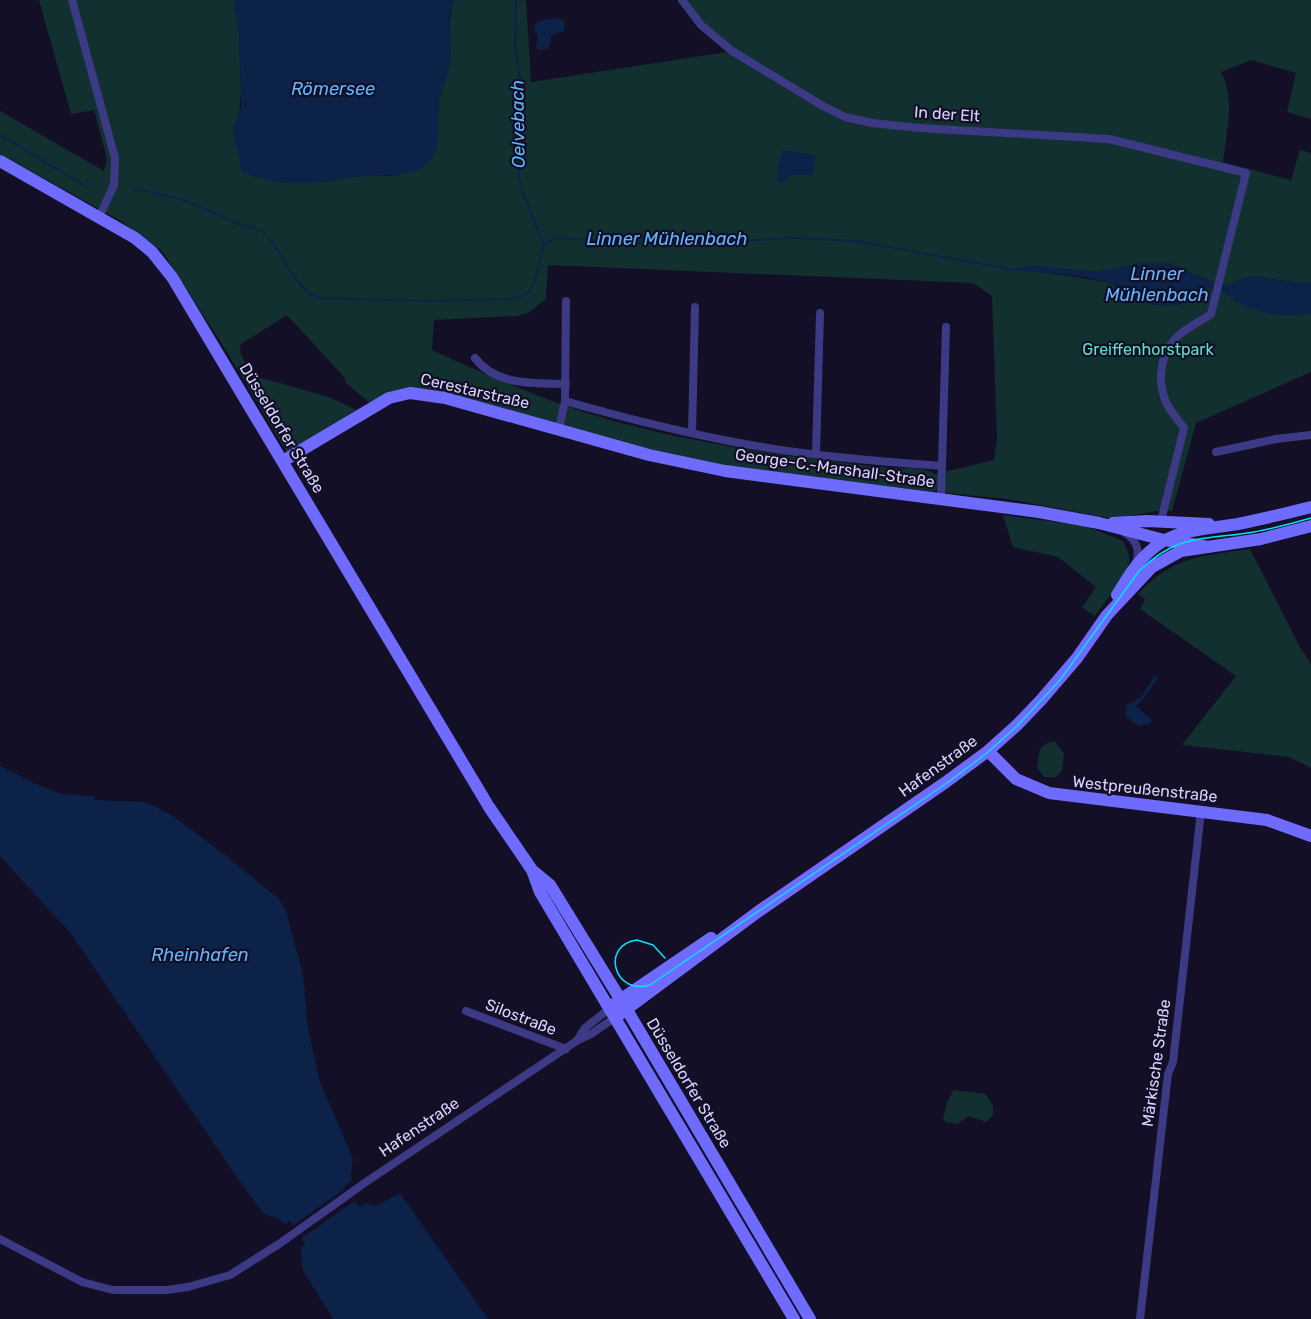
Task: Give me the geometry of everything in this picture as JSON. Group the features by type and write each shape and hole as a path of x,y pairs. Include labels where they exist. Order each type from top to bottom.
{"main road":[{"name":"Düsseldorfer Straße","path":"0,161 135,238 163,264 489,807 532,870 540,892 794,1319"},
{"name":"Cerestarstraße","path":"283,461 389,398 401,394 422,394 445,398 564,431"},
{"name":"George-C.-Marshall-Straße","path":"564,431 649,455 725,471 1040,512 1100,523 1133,535 1204,546"},
{"name":"Hafenstraße","path":"1107,615 1142,558 1164,540 1311,507"},
{"path":"1100,523 1161,521 1240,523"},
{"name":"Hafenstraße","path":"613,1012 703,943 759,911 988,752 1017,725 1059,679 1107,615 1152,567 1181,551 1261,539 1311,526"},
{"name":"Westpreußenstraße","path":"988,752 1016,779 1049,794 1267,820 1311,836"},
{"name":"Düsseldorfer Straße","path":"532,870 550,885 624,1005 810,1319"}],"street":[{"path":"72,0 115,158 114,184 99,217"},
{"name":"In der Elt","path":"682,0 700,25 732,51 845,117 872,123 920,128 1109,139 1246,172 1211,314 1177,337 1167,350 1161,364 1161,382 1167,404 1184,428 1161,521"},
{"path":"564,431 566,302"},
{"path":"692,433 695,307"},
{"path":"816,453 820,313"},
{"path":"941,499 946,327"},
{"path":"475,358 482,368 517,383 566,384"},
{"path":"565,401 630,420 735,442 942,466"},
{"path":"1216,452 1276,439 1311,435"},
{"path":"1131,573 1138,557 1133,535 1135,525 1141,521"},
{"name":"Märkische Straße","path":"1140,1319 1168,1074 1173,1062 1201,811"},
{"name":"Silostraße","path":"466,1011 566,1049"},
{"name":"Hafenstraße","path":"0,1239 82,1282 113,1290 167,1290 188,1287 230,1275 566,1049 578,1040 585,1028 613,1012"}],"green space":[{"name":"Greiffenhorstpark","path":"39,0 234,0 239,35 241,90 239,116 233,129 322,182 403,173 436,149 439,100 450,63 450,23 454,0 526,0 531,82 727,52 696,24 678,0 1311,0 1311,119 1287,112 1296,73 1251,60 1221,72 1226,82 1229,105 1223,162 1291,180 1300,150 1311,153 1311,284 1250,276 1227,285 1212,282 1168,263 1142,263 1098,272 1031,266 1015,269 1110,283 1135,299 1192,297 1202,289 1209,288 1224,290 1235,301 1282,315 1311,313 1311,372 1196,423 1172,511 1156,511 1114,519 1008,499 947,493 938,479 938,488 934,492 726,467 396,391 369,402 346,383 344,377 287,315 241,344 240,351 243,359 258,377 329,397 356,410 287,453 227,352 162,251 121,221 0,154 0,111 104,171 107,159 94,110 71,114","holes":["548,265 973,283 992,296 997,437 994,460 935,474 920,469 891,468 749,450 629,425 554,401 432,350 434,320 517,316 528,313 546,299"]},
{"path":"1003,515 1086,526 1123,541 1128,552 1129,564 1119,583 1095,616 1082,608 1096,587 1058,557 1013,547"},
{"path":"1250,549 1311,664 1311,768 1289,757 1182,745 1236,676 1140,609 1145,599 1138,594 1163,572 1202,556"},
{"path":"1055,742 1064,753 1062,770 1056,777 1044,777 1037,768 1040,749 1047,743"},
{"path":"954,1090 986,1094 993,1106 993,1115 986,1122 969,1116 957,1124 945,1122 943,1118 948,1100"}],"water":[{"name":"Römersee","path":"234,0 454,0 450,20 450,61 440,97 437,144 431,160 413,172 402,174 298,184 256,178 242,172 233,132 241,108 239,35"},
{"path":"555,18 565,22 564,31 551,36 548,49 539,50 536,47 538,36 534,29 535,25 539,21"},
{"path":"783,150 815,155 813,175 790,175 780,183 777,180 778,166"},
{"name":"Linner Mühlenbach","path":"1142,263 1168,263 1212,282 1227,285 1250,276 1311,284 1311,313 1282,315 1262,312 1212,288 1207,288 1176,305 1153,305 1141,301 1114,285 1084,277 1012,270 1031,266 1098,272"},
{"path":"1155,675 1158,677 1136,706 1152,720 1150,724 1138,726 1126,717 1126,706 1142,696"},
{"name":"Rheinhafen","path":"0,766 61,794 93,796 95,800 143,802 154,806 173,816 279,899 286,911 303,975 308,1028 319,1079 353,1159 351,1181 344,1186 359,1207 365,1203 376,1206 400,1193 488,1319 333,1319 302,1269 301,1247 305,1244 290,1221 285,1224 281,1220 264,1214 72,935 0,856"}],"pier":[{"path":"354,1182 348,1187 357,1199 299,1240 291,1227"}],"waterway":[{"name":"Oelvebach","path":"516,0 515,46 521,87 519,178 544,244"},
{"name":"Linner Mühlenbach","path":"0,135 87,187"},
{"name":"Linner Mühlenbach","path":"133,189 162,194 197,205 237,223 260,230 272,243 296,279 310,293 319,298 425,301 509,299 526,295 534,284 544,244 556,238 646,243 795,238 855,241 1015,270"}],"tram line":[{"path":"665,958 653,945 637,940 625,944 618,951 615,959 620,977 628,983 638,986 650,985 947,783 987,753 1017,726 1060,680 1139,571 1152,559 1189,541 1263,530 1311,518"}]}
